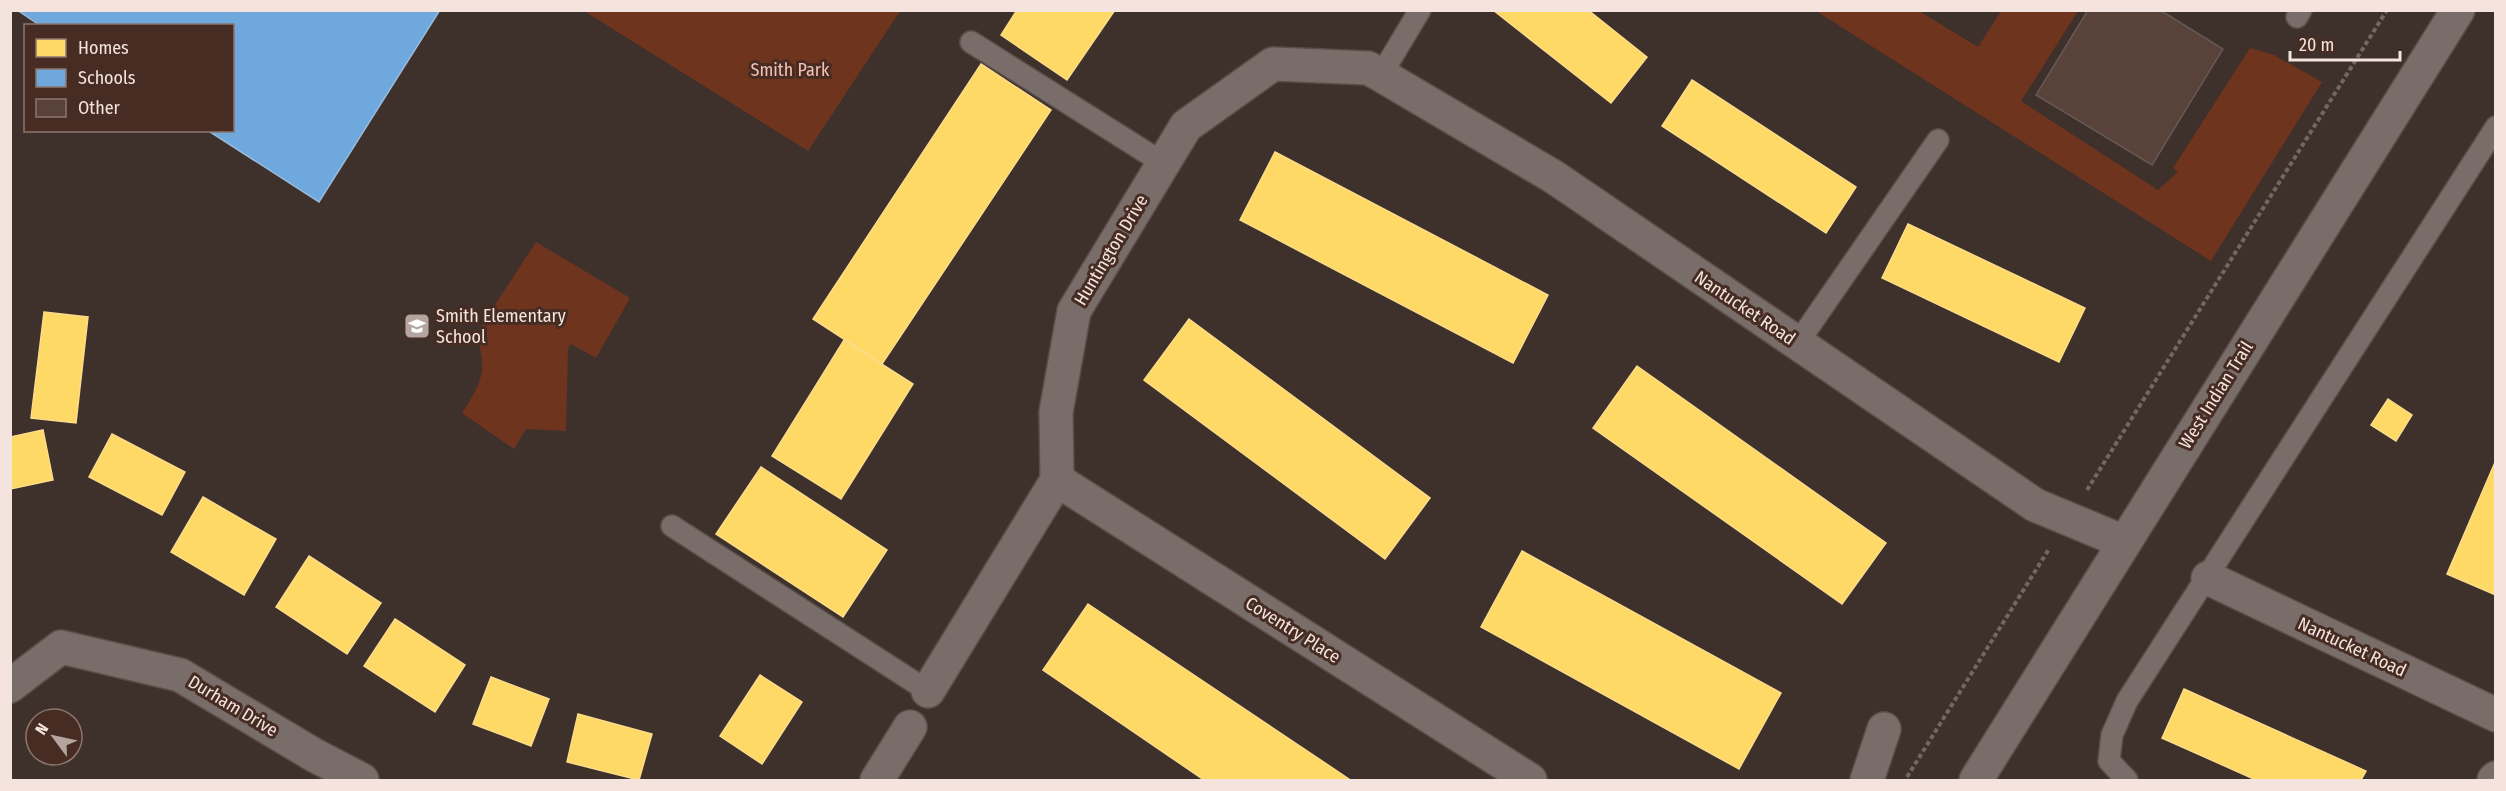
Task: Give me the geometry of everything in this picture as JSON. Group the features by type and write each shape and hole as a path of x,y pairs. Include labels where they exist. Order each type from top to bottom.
{"street":[{"name":"West Indian Trail","path":"1976,780 2458,10"},
{"name":"Huntington Drive","path":"1057,480 1056,412 1074,311 1186,126 1273,64 1374,72"},
{"name":"Nantucket Road","path":"1374,72 1554,177 2035,505 2124,542"},
{"path":"928,691 1057,480"},
{"name":"Coventry Place","path":"1057,480 1530,780"},
{"name":"Nantucket Road","path":"2208,578 2496,715"},
{"name":"Durham Drive","path":"10,686 61,647 180,675 314,755 362,780"},
{"path":"877,780 910,727"},
{"path":"1867,780 1884,729"}],"lane":[{"path":"1374,72 1420,10"},
{"path":"971,42 1163,163"},
{"path":"2127,780 2109,761 2112,735 2127,701 2496,127"},
{"path":"1797,344 1938,140"},
{"path":"672,526 928,691"}],"path":[{"path":"2106,460 2387,10"},
{"path":"1905,780 2045,556"}],"green space":[{"name":"Smith Park","path":"584,11 900,11 808,151"},
{"path":"1816,11 1919,11 1978,47 2001,11 2078,11 2021,101 2158,190 2178,172 2173,168 2250,48 2274,55 2322,82 2211,261"},
{"path":"536,242 630,298 596,358 571,344 568,349 566,431 526,429 514,449 462,413 481,376 482,358 476,334"}],"building: Homes":[{"path":"1017,10 1115,10 1067,80 1001,35"},
{"path":"1493,10 1588,10 1647,57 1611,103"},
{"path":"981,64 1051,110 882,364 813,319"},
{"path":"1692,80 1856,187 1826,233 1662,126"},
{"path":"1275,152 1548,295 1513,363 1240,220"},
{"path":"1908,224 2085,308 2059,362 1882,278"},
{"path":"44,312 88,317 76,423 31,418"},
{"path":"1189,319 1430,498 1385,559 1144,380"},
{"path":"844,340 913,384 841,499 772,456"},
{"path":"1637,366 1886,543 1842,604 1593,428"},
{"path":"2388,399 2412,415 2396,441 2371,425"},
{"path":"43,430 53,480 10,489 10,437"},
{"path":"112,434 185,472 162,515 89,477"},
{"path":"2496,460 2496,595 2447,574"},
{"path":"761,467 887,550 843,617 716,534"},
{"path":"203,497 276,539 244,595 171,552"},
{"path":"1522,551 1781,693 1739,769 1481,627"},
{"path":"309,556 381,603 347,654 276,607"},
{"path":"1088,604 1349,779 1204,780 1043,670"},
{"path":"395,619 465,665 435,712 364,666"},
{"path":"760,675 802,702 762,764 720,736"},
{"path":"491,677 549,699 531,746 473,724"},
{"path":"2184,689 2366,771 2361,780 2256,780 2162,738"},
{"path":"578,714 652,734 639,780 567,762"}],"building: Schools":[{"path":"17,10 440,10 319,202 210,132 234,132 234,24 38,24"}],"building: Other":[{"path":"2088,10 2160,10 2223,49 2152,165 2036,95"}],"place":[{"name":"Smith Elementary School","path":"417,326"}]}
